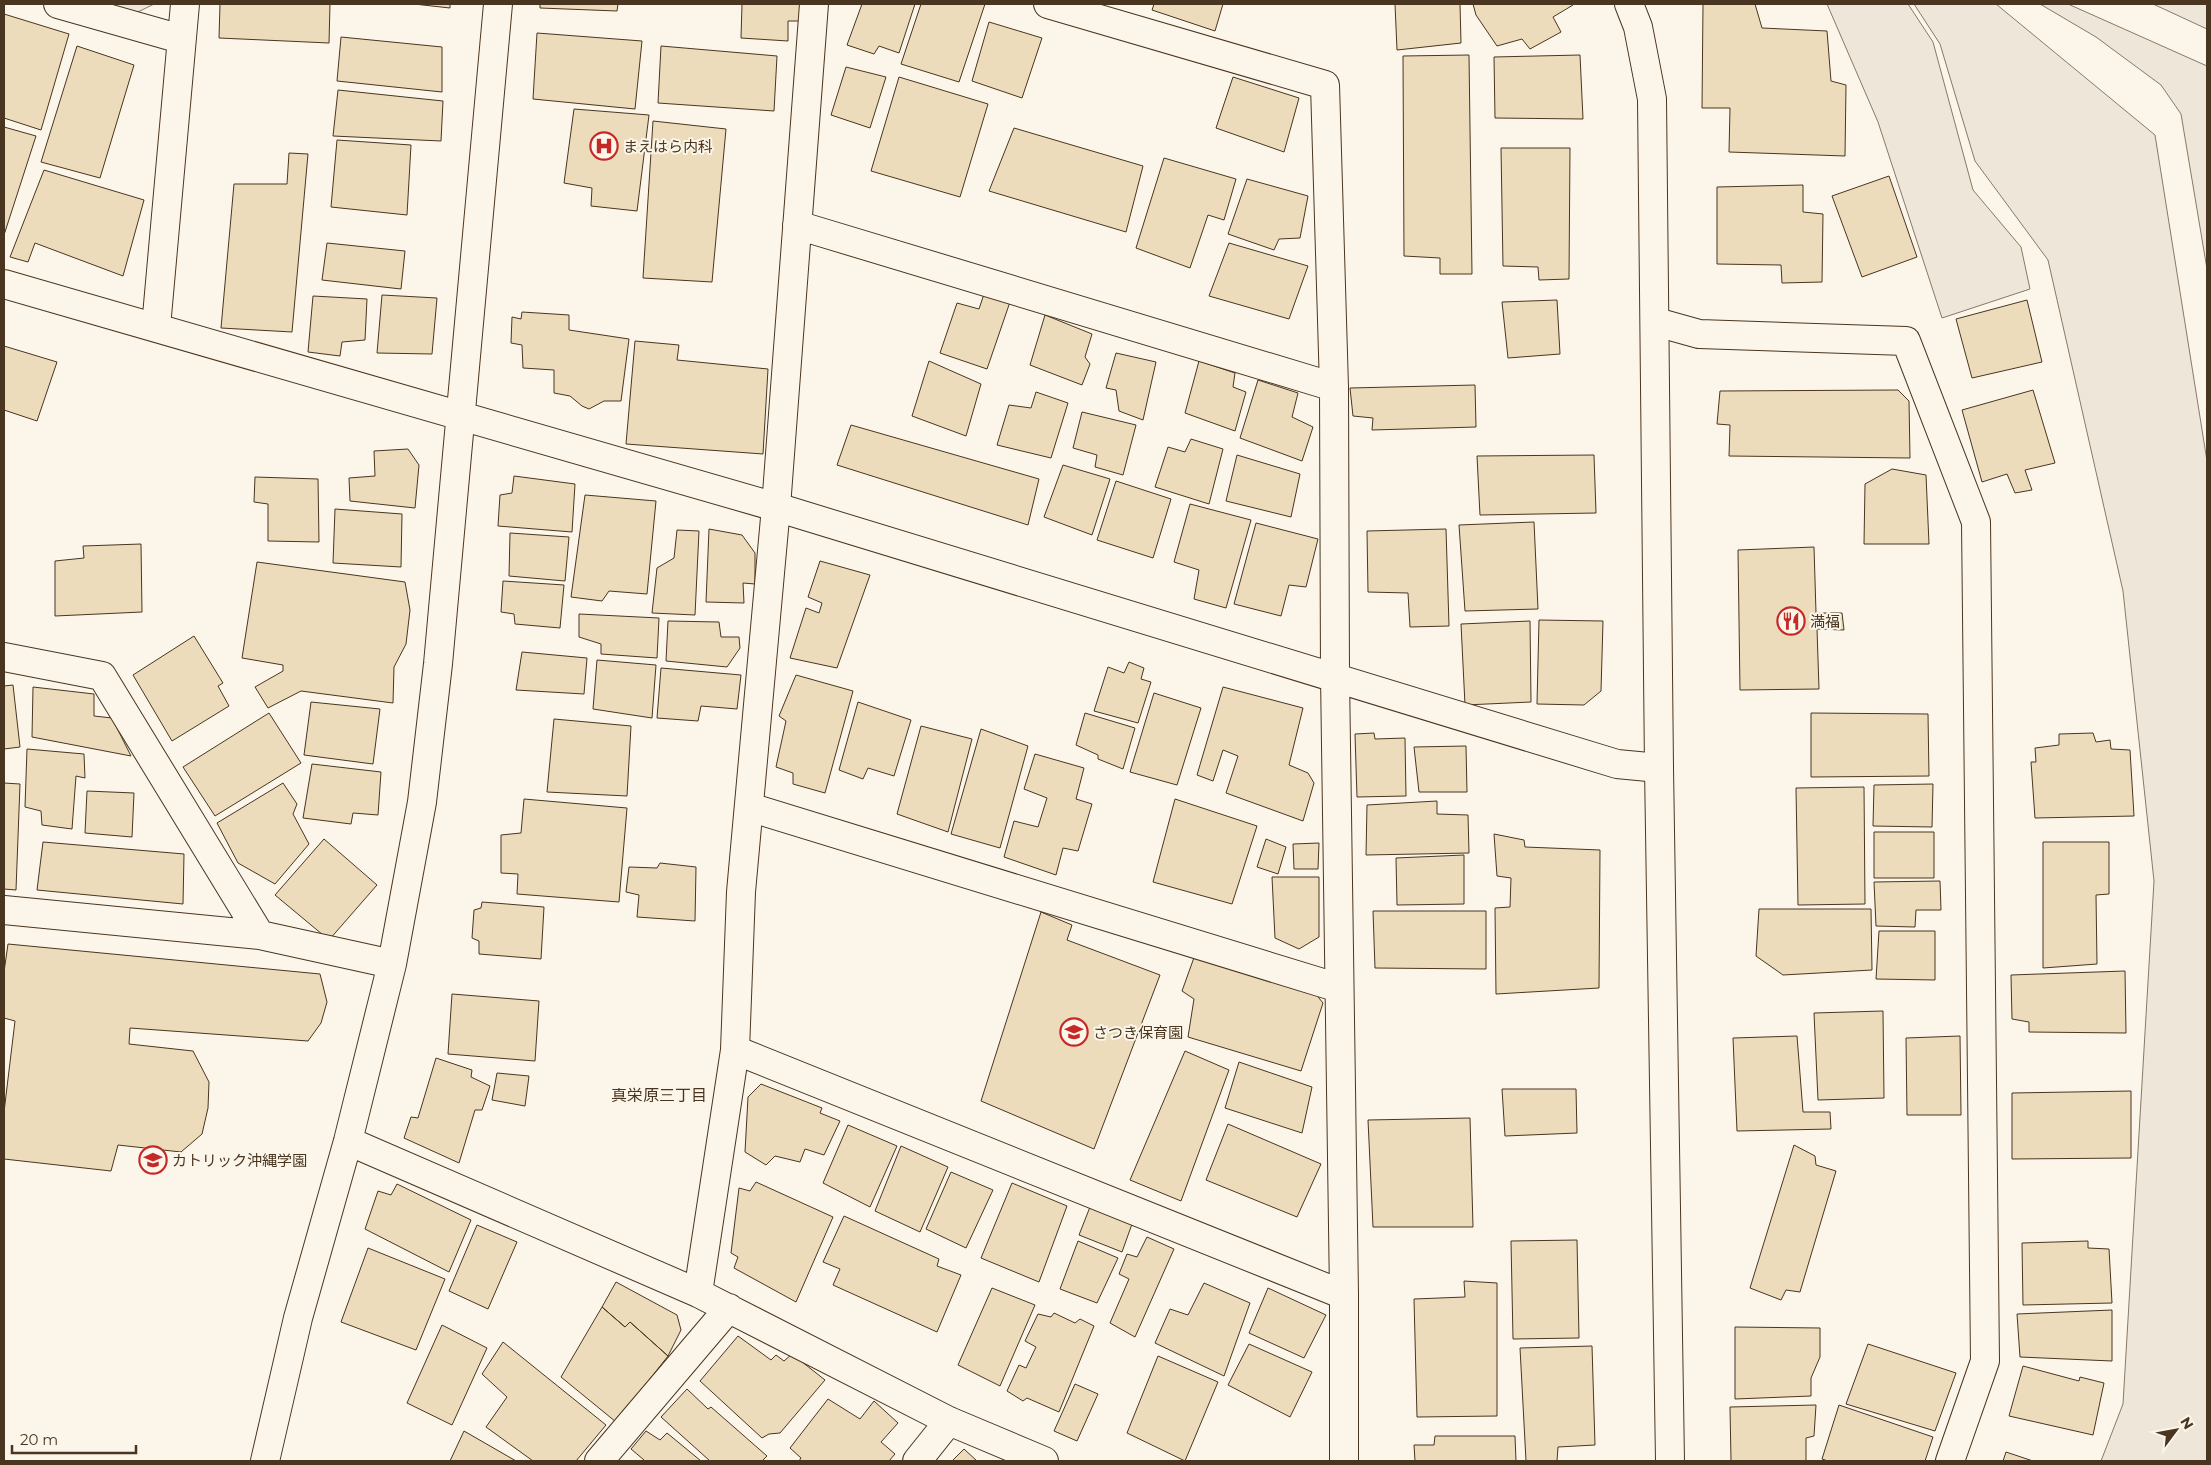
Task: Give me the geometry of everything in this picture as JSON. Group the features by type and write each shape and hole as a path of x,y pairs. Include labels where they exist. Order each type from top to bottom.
{"street":[{"path":"58,4 181,39"},
{"path":"156,327 185,4"},
{"path":"265,1461 298,1318 348,1141 392,964 422,802 438,664 498,4"},
{"path":"698,1293 735,1050 741,892 776,507 814,4"},
{"path":"1048,4 1325,85 1334,387 1334,676 1344,1295 1344,1461"},
{"path":"1629,4 1638,27 1652,99 1656,322 1659,768 1670,1461"},
{"path":"797,225 1334,387"},
{"path":"4,284 156,327 460,418 776,507 1617,764 1659,768"},
{"path":"1656,322 1699,334 1906,341 1976,522 1985,1361 1950,1461"},
{"path":"4,657 102,676 260,935"},
{"path":"749,807 1339,988"},
{"path":"4,910 260,935 392,964"},
{"path":"735,1050 1344,1295"},
{"path":"348,1141 698,1293 949,1421 1044,1461"},
{"path":"599,1461 729,1308"},
{"path":"916,1461 949,1421"}],"shaded area":[{"path":"89,4 154,4 130,16"},
{"path":"1827,4 1908,4 1933,42 1973,190 2021,247 2030,289 1942,318 1878,122"},
{"path":"1914,4 1996,4 2155,135 2207,461 2207,1461 2101,1461 2123,1404 2154,881 2123,591 2048,260 1975,161 1940,44"},
{"path":"2040,4 2068,4 2207,66 2207,269 2181,114 2161,85 2096,37"},
{"path":"2153,4 2207,4 2207,29"}],"building":[{"path":"220,4 330,4 329,43 219,38"},
{"path":"414,4 450,4 450,8"},
{"path":"540,4 618,4 617,11 540,8"},
{"path":"742,4 801,4 799,21 788,21 788,41 741,38"},
{"path":"862,4 915,4 899,53 879,46 874,54 847,45"},
{"path":"921,4 985,4 959,82 901,64"},
{"path":"1154,4 1223,4 1215,31 1152,10"},
{"path":"1395,4 1460,4 1461,43 1397,50"},
{"path":"1473,4 1573,5 1553,17 1561,32 1530,49 1522,39 1497,46 1476,15"},
{"path":"1703,4 1755,4 1762,28 1827,31 1831,81 1846,85 1845,156 1729,152 1730,108 1702,108"},
{"path":"4,14 69,34 41,130 4,118"},
{"path":"989,22 1042,38 1022,98 972,81"},
{"path":"537,33 642,41 635,109 533,99"},
{"path":"341,37 442,47 442,92 337,81"},
{"path":"77,46 134,65 100,178 41,162"},
{"path":"661,46 777,56 774,111 658,103"},
{"path":"1469,55 1472,274 1440,274 1440,258 1404,256 1403,56"},
{"path":"1580,55 1583,119 1495,118 1494,57"},
{"path":"846,67 886,77 870,128 831,115"},
{"path":"899,77 988,104 960,197 871,171"},
{"path":"1233,77 1299,98 1284,152 1216,128"},
{"path":"338,90 443,101 441,141 333,136"},
{"path":"574,109 649,115 637,211 591,206 592,188 564,183"},
{"path":"653,121 726,129 712,282 643,278"},
{"path":"4,127 36,136 4,235"},
{"path":"1014,128 1143,166 1126,232 989,191"},
{"path":"337,140 411,145 407,215 331,207"},
{"path":"1501,148 1570,148 1569,279 1539,280 1538,267 1503,266"},
{"path":"289,153 308,154 292,332 221,328 234,184 287,184"},
{"path":"1164,158 1236,179 1224,220 1208,215 1190,268 1136,248"},
{"path":"44,170 144,200 123,276 35,243 28,262 10,257"},
{"path":"1889,176 1917,257 1862,277 1832,196"},
{"path":"1247,179 1308,196 1300,238 1279,239 1274,250 1228,234"},
{"path":"1803,185 1803,212 1823,214 1822,282 1782,283 1781,265 1717,264 1717,187"},
{"path":"327,243 405,251 401,289 322,280"},
{"path":"1229,243 1308,266 1289,319 1209,296"},
{"path":"985,291 1011,299 987,369 940,353 957,303 979,309"},
{"path":"382,295 437,298 432,354 377,353"},
{"path":"313,296 367,299 365,340 342,342 340,356 308,352"},
{"path":"1557,300 1560,354 1508,358 1502,302"},
{"path":"2027,300 2042,362 1972,378 1956,319"},
{"path":"522,312 569,315 569,330 629,339 621,401 604,401 589,409 570,396 554,393 554,370 523,368 522,345 511,343 512,317 521,319"},
{"path":"1045,315 1092,334 1085,357 1090,364 1082,385 1030,365"},
{"path":"635,341 679,345 677,360 768,369 763,454 626,444"},
{"path":"4,346 57,362 37,421 4,410"},
{"path":"1116,353 1156,362 1143,420 1119,411 1116,390 1106,388"},
{"path":"929,361 981,384 966,436 912,416"},
{"path":"1199,361 1235,373 1233,387 1246,392 1235,431 1185,413"},
{"path":"1258,380 1298,393 1292,417 1313,427 1302,461 1240,438"},
{"path":"1475,385 1476,427 1372,430 1373,418 1353,416 1350,388"},
{"path":"1898,390 1909,401 1910,458 1729,456 1730,425 1717,424 1720,391"},
{"path":"2033,390 2055,463 2025,470 2032,490 2015,493 2007,474 1982,482 1962,410"},
{"path":"1036,392 1068,403 1051,458 997,445 1009,405 1031,408"},
{"path":"1082,412 1136,425 1123,475 1095,467 1097,455 1073,448"},
{"path":"851,425 1039,479 1028,525 837,465"},
{"path":"1191,439 1223,449 1209,504 1155,487 1168,447 1185,452"},
{"path":"408,449 419,465 415,508 350,501 349,478 375,476 374,451"},
{"path":"1237,455 1300,474 1291,517 1226,501"},
{"path":"1594,455 1596,513 1480,515 1477,456"},
{"path":"1063,465 1110,479 1092,535 1044,517"},
{"path":"1892,469 1926,475 1929,544 1864,544 1865,484"},
{"path":"514,476 575,484 572,532 498,526 500,495 512,493"},
{"path":"255,477 318,479 319,542 268,541 268,504 254,502"},
{"path":"1116,481 1171,499 1153,558 1097,540"},
{"path":"585,495 656,501 647,594 609,591 602,601 571,597"},
{"path":"1190,504 1251,520 1226,608 1194,599 1199,570 1174,562"},
{"path":"335,509 402,514 401,567 333,563"},
{"path":"1534,522 1538,609 1465,611 1459,525"},
{"path":"1256,523 1318,539 1306,587 1289,585 1281,616 1234,604"},
{"path":"709,529 742,535 755,553 755,584 743,583 744,603 706,602"},
{"path":"1446,529 1449,626 1410,627 1408,593 1368,592 1367,531"},
{"path":"677,530 699,531 695,615 652,613 657,568 674,558"},
{"path":"510,533 569,537 565,581 509,576"},
{"path":"141,544 142,612 55,616 55,561 84,558 83,546"},
{"name":"満福","path":"1814,547 1816,613 1842,613 1844,630 1817,629 1819,689 1740,690 1738,550"},
{"path":"820,561 870,575 837,668 790,658 806,608 819,613 822,603 808,597"},
{"path":"257,562 405,582 410,610 406,644 394,667 393,703 301,691 268,708 255,687 283,671 283,665 242,658"},
{"path":"503,581 564,585 560,628 515,624 514,614 501,612"},
{"path":"579,614 659,618 657,658 601,654 601,644 579,637"},
{"path":"1539,620 1603,621 1601,691 1584,705 1537,704"},
{"path":"668,621 719,622 721,637 739,637 740,648 727,667 666,661"},
{"path":"1530,621 1531,702 1465,705 1461,624"},
{"path":"194,636 223,683 218,686 229,706 172,741 133,675"},
{"path":"522,652 587,658 584,694 516,690"},
{"path":"597,660 656,665 652,718 593,709"},
{"path":"1129,662 1144,668 1141,679 1151,682 1138,723 1094,711 1108,667 1124,673"},
{"path":"661,668 741,675 737,709 701,706 698,721 657,718"},
{"path":"796,675 853,691 825,793 793,784 793,773 776,767 786,721 779,716"},
{"path":"13,685 20,747 4,749 4,686"},
{"path":"33,687 94,694 94,716 112,718 131,756 32,737"},
{"path":"1223,687 1303,708 1289,765 1308,773 1314,783 1303,821 1226,793 1238,756 1223,750 1213,781 1197,775"},
{"path":"1154,693 1201,708 1177,785 1130,772"},
{"path":"311,702 380,709 373,764 304,755"},
{"path":"858,702 911,720 894,776 868,768 863,779 839,770"},
{"path":"269,713 301,763 215,816 183,767"},
{"path":"1085,713 1135,728 1123,769 1098,759 1098,755 1076,745"},
{"path":"1811,713 1928,714 1929,776 1811,777"},
{"path":"554,719 631,726 627,796 547,792"},
{"path":"921,726 972,739 948,832 897,814"},
{"path":"981,729 1028,746 1000,848 951,834"},
{"path":"1374,733 1375,739 1405,738 1406,796 1357,797 1355,734"},
{"path":"2093,733 2096,742 2110,740 2111,749 2130,750 2134,816 2035,818 2031,762 2036,762 2035,748 2059,745 2059,734"},
{"path":"1466,746 1467,792 1419,792 1414,747"},
{"path":"27,749 84,754 85,778 76,776 72,829 42,825 41,811 25,807"},
{"path":"1035,754 1084,768 1076,799 1092,804 1078,851 1063,848 1056,875 1004,857 1014,821 1038,827 1047,798 1024,789"},
{"path":"312,764 381,772 378,815 353,813 351,824 303,818"},
{"path":"4,783 20,784 16,890 4,889"},
{"path":"283,783 297,804 293,814 309,844 275,884 238,863 217,823"},
{"path":"1933,784 1932,827 1873,826 1874,785"},
{"path":"1864,787 1865,904 1798,905 1796,788"},
{"path":"87,791 134,793 132,837 85,833"},
{"path":"524,799 627,808 619,902 517,894 518,874 501,873 501,835 521,833"},
{"path":"1175,799 1257,826 1232,904 1153,882"},
{"path":"1437,801 1437,814 1468,815 1469,853 1366,855 1367,805"},
{"path":"1874,832 1934,832 1934,878 1874,878"},
{"path":"1494,834 1524,840 1525,847 1600,850 1599,988 1496,994 1495,908 1510,907 1511,878 1497,876"},
{"path":"324,839 377,885 329,940 275,895"},
{"path":"1266,839 1286,847 1278,874 1257,867"},
{"path":"43,842 184,854 183,904 37,890"},
{"path":"2043,842 2109,842 2109,894 2096,895 2097,964 2043,968"},
{"path":"1319,843 1318,869 1294,869 1293,844"},
{"path":"1464,855 1464,904 1397,905 1396,858"},
{"path":"660,863 696,867 695,921 637,917 639,895 626,892 629,867 657,868"},
{"path":"1272,877 1319,877 1319,937 1299,949 1275,938"},
{"path":"1940,881 1941,910 1916,910 1915,927 1876,926 1874,882"},
{"path":"482,902 544,907 541,959 479,954 479,941 472,938 474,910 481,908"},
{"path":"1759,909 1871,909 1872,970 1783,975 1756,956"},
{"path":"1373,911 1486,911 1486,969 1375,968"},
{"path":"1041,912 1072,925 1067,940 1160,975 1094,1149 981,1101"},
{"path":"1879,931 1935,931 1935,980 1876,979"},
{"path":"8,944 320,974 327,1002 321,1023 308,1041 130,1028 129,1044 193,1051 209,1082 208,1108 202,1134 181,1152 118,1145 111,1171 4,1159 4,1112 15,1021 4,1018 4,972"},
{"path":"1196,952 1310,987 1323,1003 1301,1071 1188,1037 1194,999 1182,991"},
{"path":"2125,971 2126,1033 2029,1032 2029,1022 2012,1019 2011,975"},
{"path":"452,994 539,1001 535,1061 448,1054"},
{"path":"1883,1011 1884,1098 1818,1100 1814,1013"},
{"path":"1797,1036 1803,1112 1830,1112 1831,1129 1737,1131 1733,1038"},
{"path":"1960,1036 1961,1115 1907,1115 1906,1038"},
{"path":"1185,1051 1229,1070 1181,1201 1130,1180"},
{"path":"436,1058 472,1070 471,1077 490,1086 482,1110 475,1110 459,1163 404,1138 411,1117 418,1118"},
{"path":"1239,1062 1312,1087 1302,1133 1225,1108"},
{"path":"497,1073 529,1076 525,1106 492,1100"},
{"path":"761,1084 822,1108 820,1113 840,1121 824,1155 805,1149 800,1162 775,1156 766,1165 745,1152 748,1097"},
{"path":"1502,1089 1576,1089 1577,1133 1505,1136"},
{"path":"2131,1091 2131,1158 2012,1159 2012,1093"},
{"path":"1470,1118 1473,1227 1373,1227 1368,1120"},
{"path":"1228,1124 1321,1164 1297,1217 1206,1180"},
{"path":"848,1125 897,1146 870,1207 823,1183"},
{"path":"1794,1145 1815,1156 1816,1165 1836,1171 1800,1292 1786,1290 1781,1300 1750,1288"},
{"path":"901,1146 948,1167 920,1232 875,1211"},
{"path":"951,1172 993,1190 966,1248 926,1229"},
{"path":"756,1182 833,1217 796,1302 734,1268 738,1257 731,1253 739,1188 750,1191"},
{"path":"1012,1183 1067,1206 1039,1282 981,1258"},
{"path":"397,1184 471,1220 449,1272 365,1229 378,1191 391,1195"},
{"path":"1090,1207 1132,1224 1122,1252 1079,1235"},
{"path":"844,1216 939,1259 937,1266 961,1275 937,1332 833,1285 840,1269 823,1262"},
{"path":"477,1225 517,1242 488,1309 449,1291"},
{"path":"1147,1237 1174,1249 1135,1337 1110,1323 1129,1279 1119,1274 1127,1254 1137,1257"},
{"path":"1577,1240 1579,1338 1513,1339 1511,1241"},
{"path":"1078,1241 1118,1258 1097,1303 1060,1289"},
{"path":"2088,1241 2088,1248 2109,1249 2112,1303 2023,1305 2022,1243"},
{"path":"368,1248 445,1279 416,1350 341,1322"},
{"path":"1464,1281 1497,1283 1497,1416 1417,1417 1414,1299 1465,1297"},
{"path":"616,1282 677,1315 681,1330 668,1356 630,1322 625,1327 602,1307"},
{"path":"1204,1283 1250,1303 1224,1376 1155,1343 1170,1309 1188,1315"},
{"path":"992,1288 1035,1305 1000,1386 958,1365"},
{"path":"1268,1288 1326,1315 1304,1358 1249,1333"},
{"path":"602,1307 625,1327 630,1322 668,1356 616,1422 561,1377"},
{"path":"2112,1310 2112,1361 2020,1357 2017,1314"},
{"path":"1054,1313 1075,1323 1080,1319 1094,1326 1059,1412 1027,1398 1023,1401 1007,1391 1019,1365 1026,1368 1036,1347 1025,1341 1038,1314 1051,1317"},
{"path":"442,1325 487,1348 452,1425 407,1403"},
{"path":"1735,1327 1820,1328 1820,1357 1811,1378 1811,1396 1735,1399"},
{"path":"738,1336 771,1360 776,1355 784,1361 792,1354 825,1380 780,1433 769,1434 762,1438 700,1381"},
{"path":"503,1342 606,1425 576,1461 533,1461 486,1427 507,1397 482,1374"},
{"path":"1249,1344 1312,1372 1290,1417 1228,1385"},
{"path":"1868,1344 1956,1373 1935,1431 1846,1404"},
{"path":"1592,1346 1595,1445 1558,1447 1557,1461 1526,1461 1520,1348"},
{"path":"1158,1356 1218,1382 1185,1461 1127,1433"},
{"path":"2023,1366 2079,1381 2080,1377 2104,1383 2093,1435 2009,1416"},
{"path":"1075,1384 1098,1394 1077,1441 1054,1431"},
{"path":"687,1389 708,1409 711,1407 767,1456 762,1461 710,1461 661,1417"},
{"path":"828,1399 860,1419 874,1401 898,1423 881,1442 895,1454 889,1461 799,1461 801,1458 790,1448"},
{"path":"1816,1405 1814,1436 1806,1438 1806,1461 1731,1461 1730,1407"},
{"path":"1839,1405 1933,1437 1925,1461 1828,1461 1822,1459"},
{"path":"464,1431 516,1461 450,1461"},
{"path":"646,1431 660,1440 667,1433 701,1461 643,1461 631,1449"},
{"path":"1435,1436 1515,1436 1516,1461 1415,1461 1414,1445 1434,1445"},
{"path":"964,1449 977,1461 952,1461"},
{"path":"2006,1452 2033,1461 2003,1461"}],"place":[{"name":"まえはら内科","path":"604,146"},
{"name":"満福","path":"1791,621"},
{"name":"さつき保育園","path":"1074,1032"},
{"name":"カトリック沖縄学園","path":"153,1160"}],"district":[{"name":"真栄原三丁目","path":"659,1095"}]}
